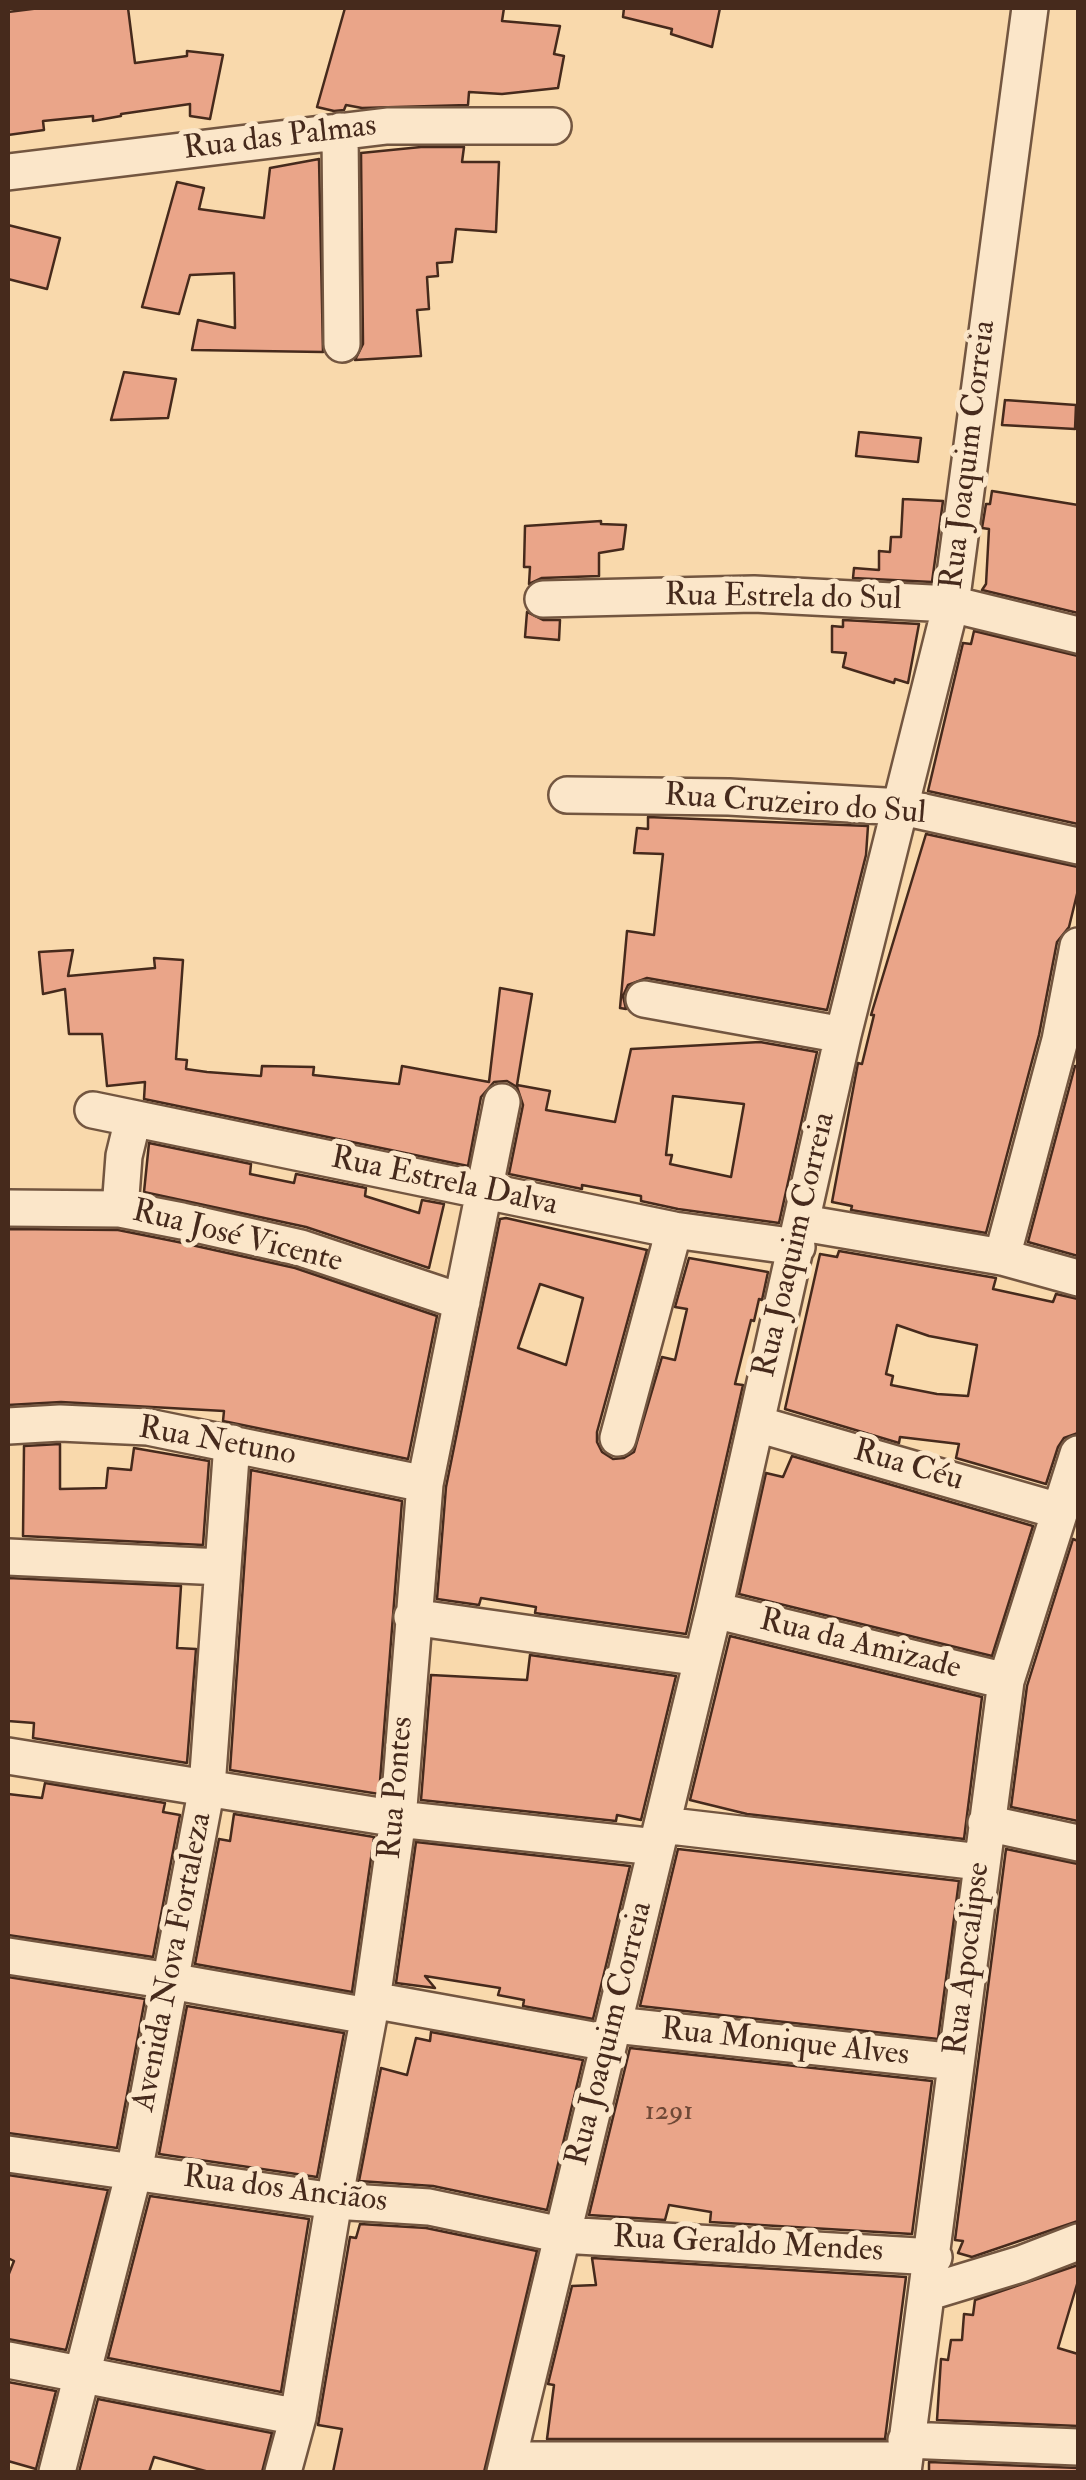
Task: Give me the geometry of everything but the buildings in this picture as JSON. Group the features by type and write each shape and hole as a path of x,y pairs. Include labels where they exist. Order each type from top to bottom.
{"street":[{"name":"Rua Joaquim Correia","path":"507,2466 714,1610 842,1035 951,604 1030,8"},
{"name":"Rua das Palmas","path":"8,172 387,126 553,126"},
{"path":"340,131 342,344"},
{"name":"Rua Estrela do Sul","path":"543,598 754,594 951,604 1078,634"},
{"name":"Rua Cruzeiro do Sul","path":"567,794 729,797 902,807 1078,846"},
{"path":"1002,1257 1069,1042 1078,946"},
{"path":"644,1000 842,1035"},
{"name":"Rua Pontes","path":"283,2472 298,2418 370,2008 398,1819 424,1484 502,1102"},
{"name":"Rua Estrela Dalva","path":"93,1110 674,1230 800,1235 1002,1257 1078,1278"},
{"path":"120,1209 124,1156 133,1118"},
{"name":"Rua José Vicente","path":"8,1208 120,1209 301,1248 462,1302"},
{"path":"618,1438 674,1230"},
{"name":"Rua Netuno","path":"8,1426 60,1423 148,1427 424,1484"},
{"name":"Rua Céu","path":"757,1424 1059,1511"},
{"name":"Avenida Nova Fortaleza","path":"57,2472 134,2172 207,1787 232,1443"},
{"name":"Rua Apocalipse","path":"905,2458 1006,1682 1078,1454"},
{"path":"8,1557 222,1567"},
{"name":"Rua da Amizade","path":"714,1610 1006,1682"},
{"path":"412,1617 701,1658"},
{"path":"8,1756 398,1819 980,1862"},
{"path":"986,1823 1078,1842"},
{"name":"Rua Monique Alves","path":"8,1956 370,2008 612,2034 956,2062"},
{"name":"Rua dos Anciãos","path":"8,2154 334,2201 428,2207 562,2235"},
{"name":"Rua Geraldo Mendes","path":"562,2235 934,2256"},
{"path":"929,2292 1078,2242"},
{"path":"8,2360 298,2418"},
{"path":"507,2466 905,2458 1078,2447"}]}
